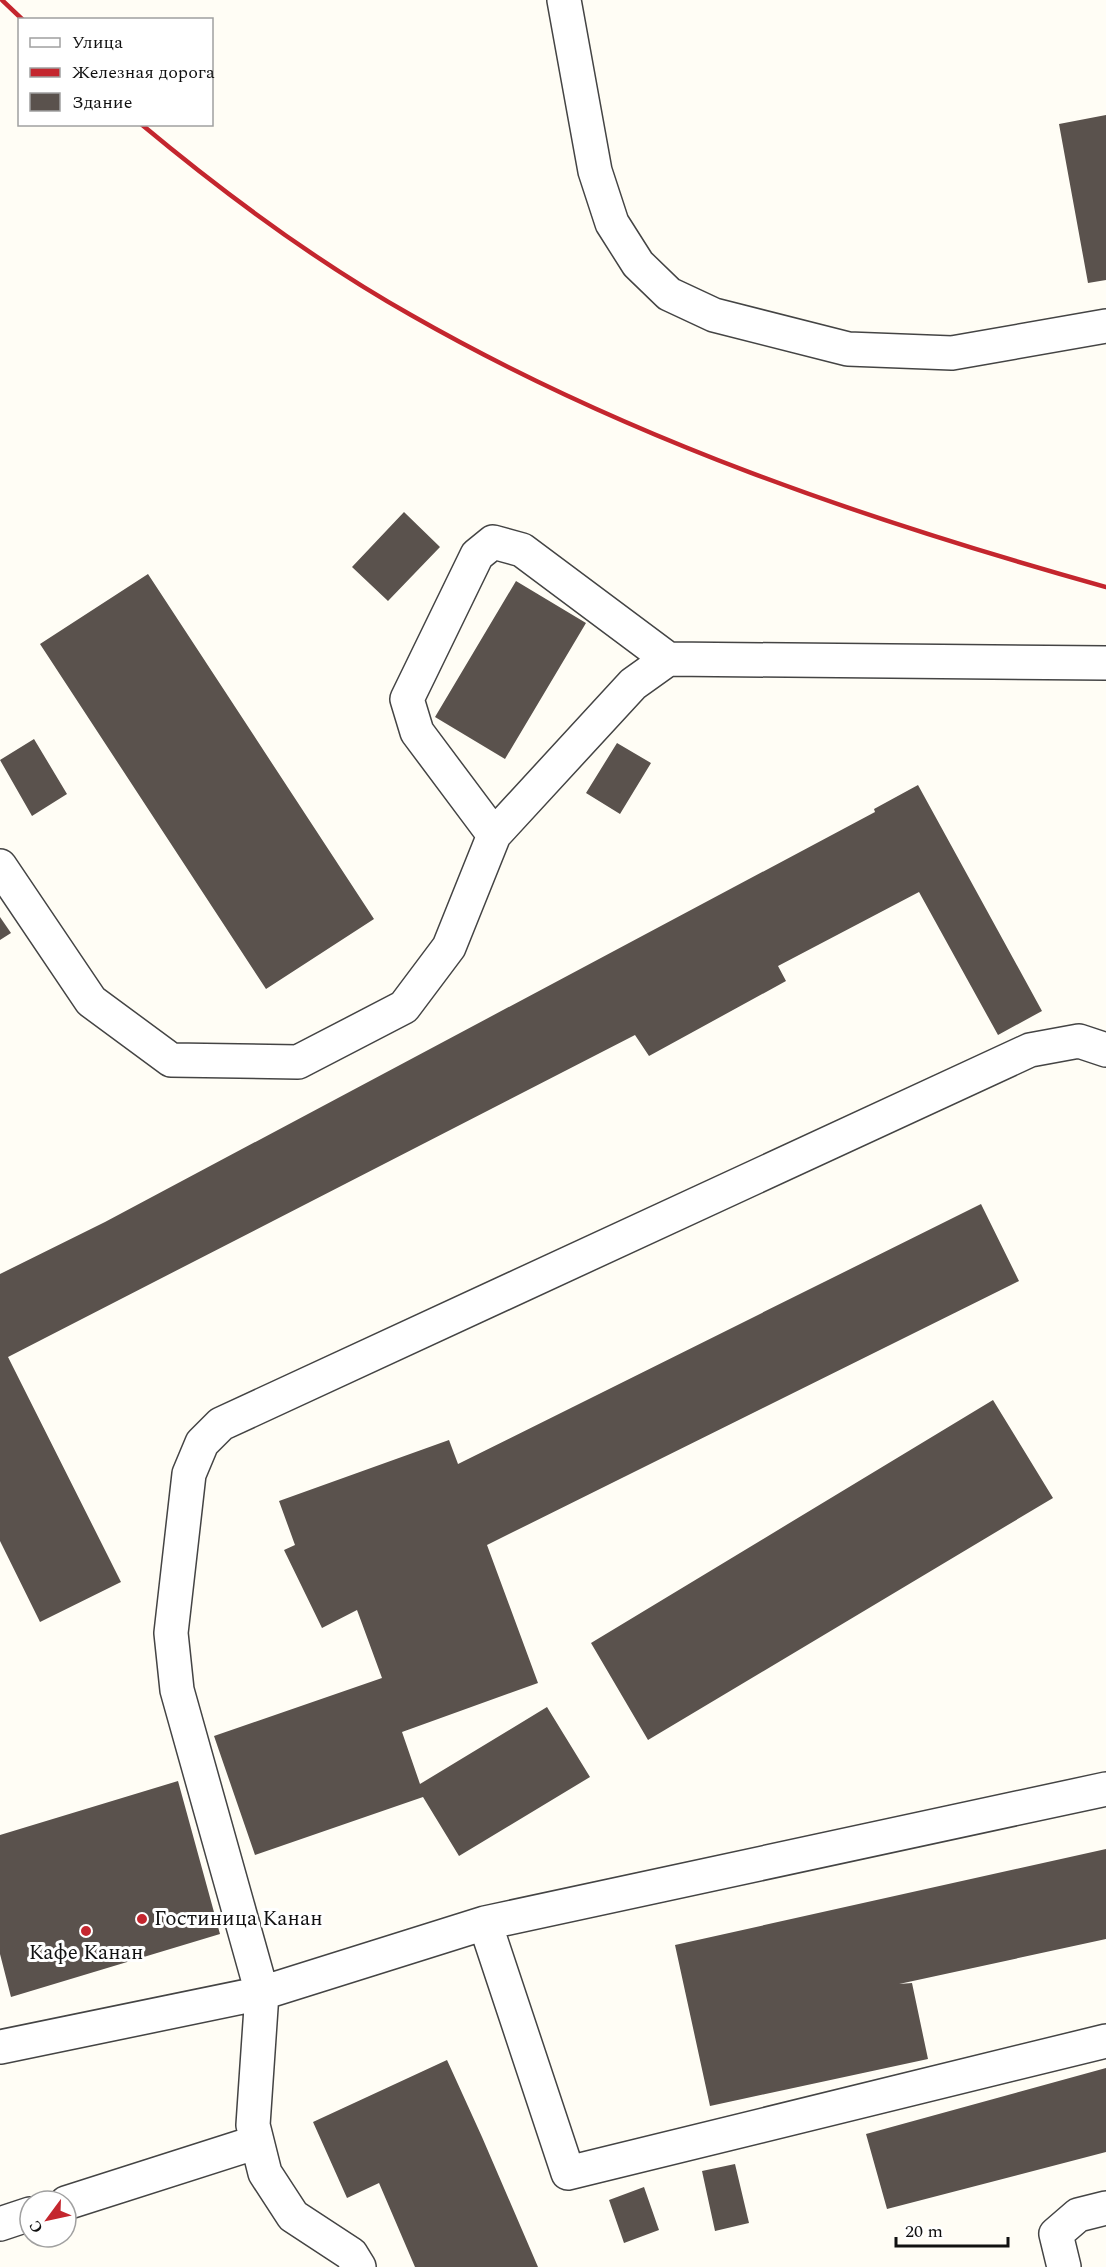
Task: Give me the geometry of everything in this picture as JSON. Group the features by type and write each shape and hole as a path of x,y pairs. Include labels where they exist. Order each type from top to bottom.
{"lane":[{"path":"564,0 596,171 612,223 638,264 669,294 714,315 848,349 952,353 1106,326"},
{"path":"494,835 417,732 407,699 477,555 493,542 522,550 668,659"},
{"path":"0,866 90,1001 171,1060 298,1062 404,1007 449,947 494,835 633,684 668,659 1106,663"},
{"path":"359,2267 351,2254 293,2216 265,2173 253,2125 262,1993 177,1690 171,1633 189,1474 202,1443 221,1424 1030,1050 1079,1041 1106,1050"},
{"path":"0,2047 262,1993 485,1923 1106,1790"},
{"path":"485,1923 568,2173 1106,2041"},
{"path":"78,2199 257,2142"},
{"path":"1064,2267 1056,2234 1078,2215 1106,2208"},
{"path":"0,2224 18,2218"}],"building":[{"path":"1106,115 1106,280 1088,283 1059,124"},
{"path":"404,512 440,547 388,601 352,567"},
{"path":"148,574 374,919 266,989 40,644"},
{"path":"516,581 586,623 505,759 435,717"},
{"path":"34,739 67,794 32,816 0,760"},
{"path":"617,743 651,763 620,814 586,793"},
{"path":"918,785 1042,1011 998,1035 919,892 778,966 786,981 649,1056 635,1035 8,1357 121,1582 40,1622 0,1541 0,1274 105,1222 875,812 874,809"},
{"path":"0,917 11,933 0,940"},
{"path":"981,1204 1019,1281 487,1545 538,1683 402,1732 420,1784 547,1707 590,1777 459,1856 423,1797 255,1855 214,1736 382,1678 357,1610 322,1628 284,1550 295,1545 279,1501 449,1440 458,1464"},
{"path":"993,1400 1053,1498 648,1740 591,1643"},
{"path":"178,1781 220,1934 11,1997 0,1954 0,1835"},
{"path":"1106,1849 1106,1939 899,1984 912,1983 928,2059 710,2106 675,1945"},
{"path":"447,2060 538,2267 415,2267 379,2183 347,2198 313,2122"},
{"path":"1106,2068 1106,2152 887,2209 866,2134"},
{"path":"735,2164 749,2223 715,2231 702,2171"},
{"path":"644,2187 659,2230 624,2243 609,2200"}],"railway":[{"path":"2,0 21,18"},
{"path":"143,126 238,201 340,272 411,315 493,360 663,438 750,472 927,534 1106,587"}],"place":[{"name":"Гостиница Канан","path":"142,1919"},
{"name":"Кафе Канан","path":"86,1931"}]}
